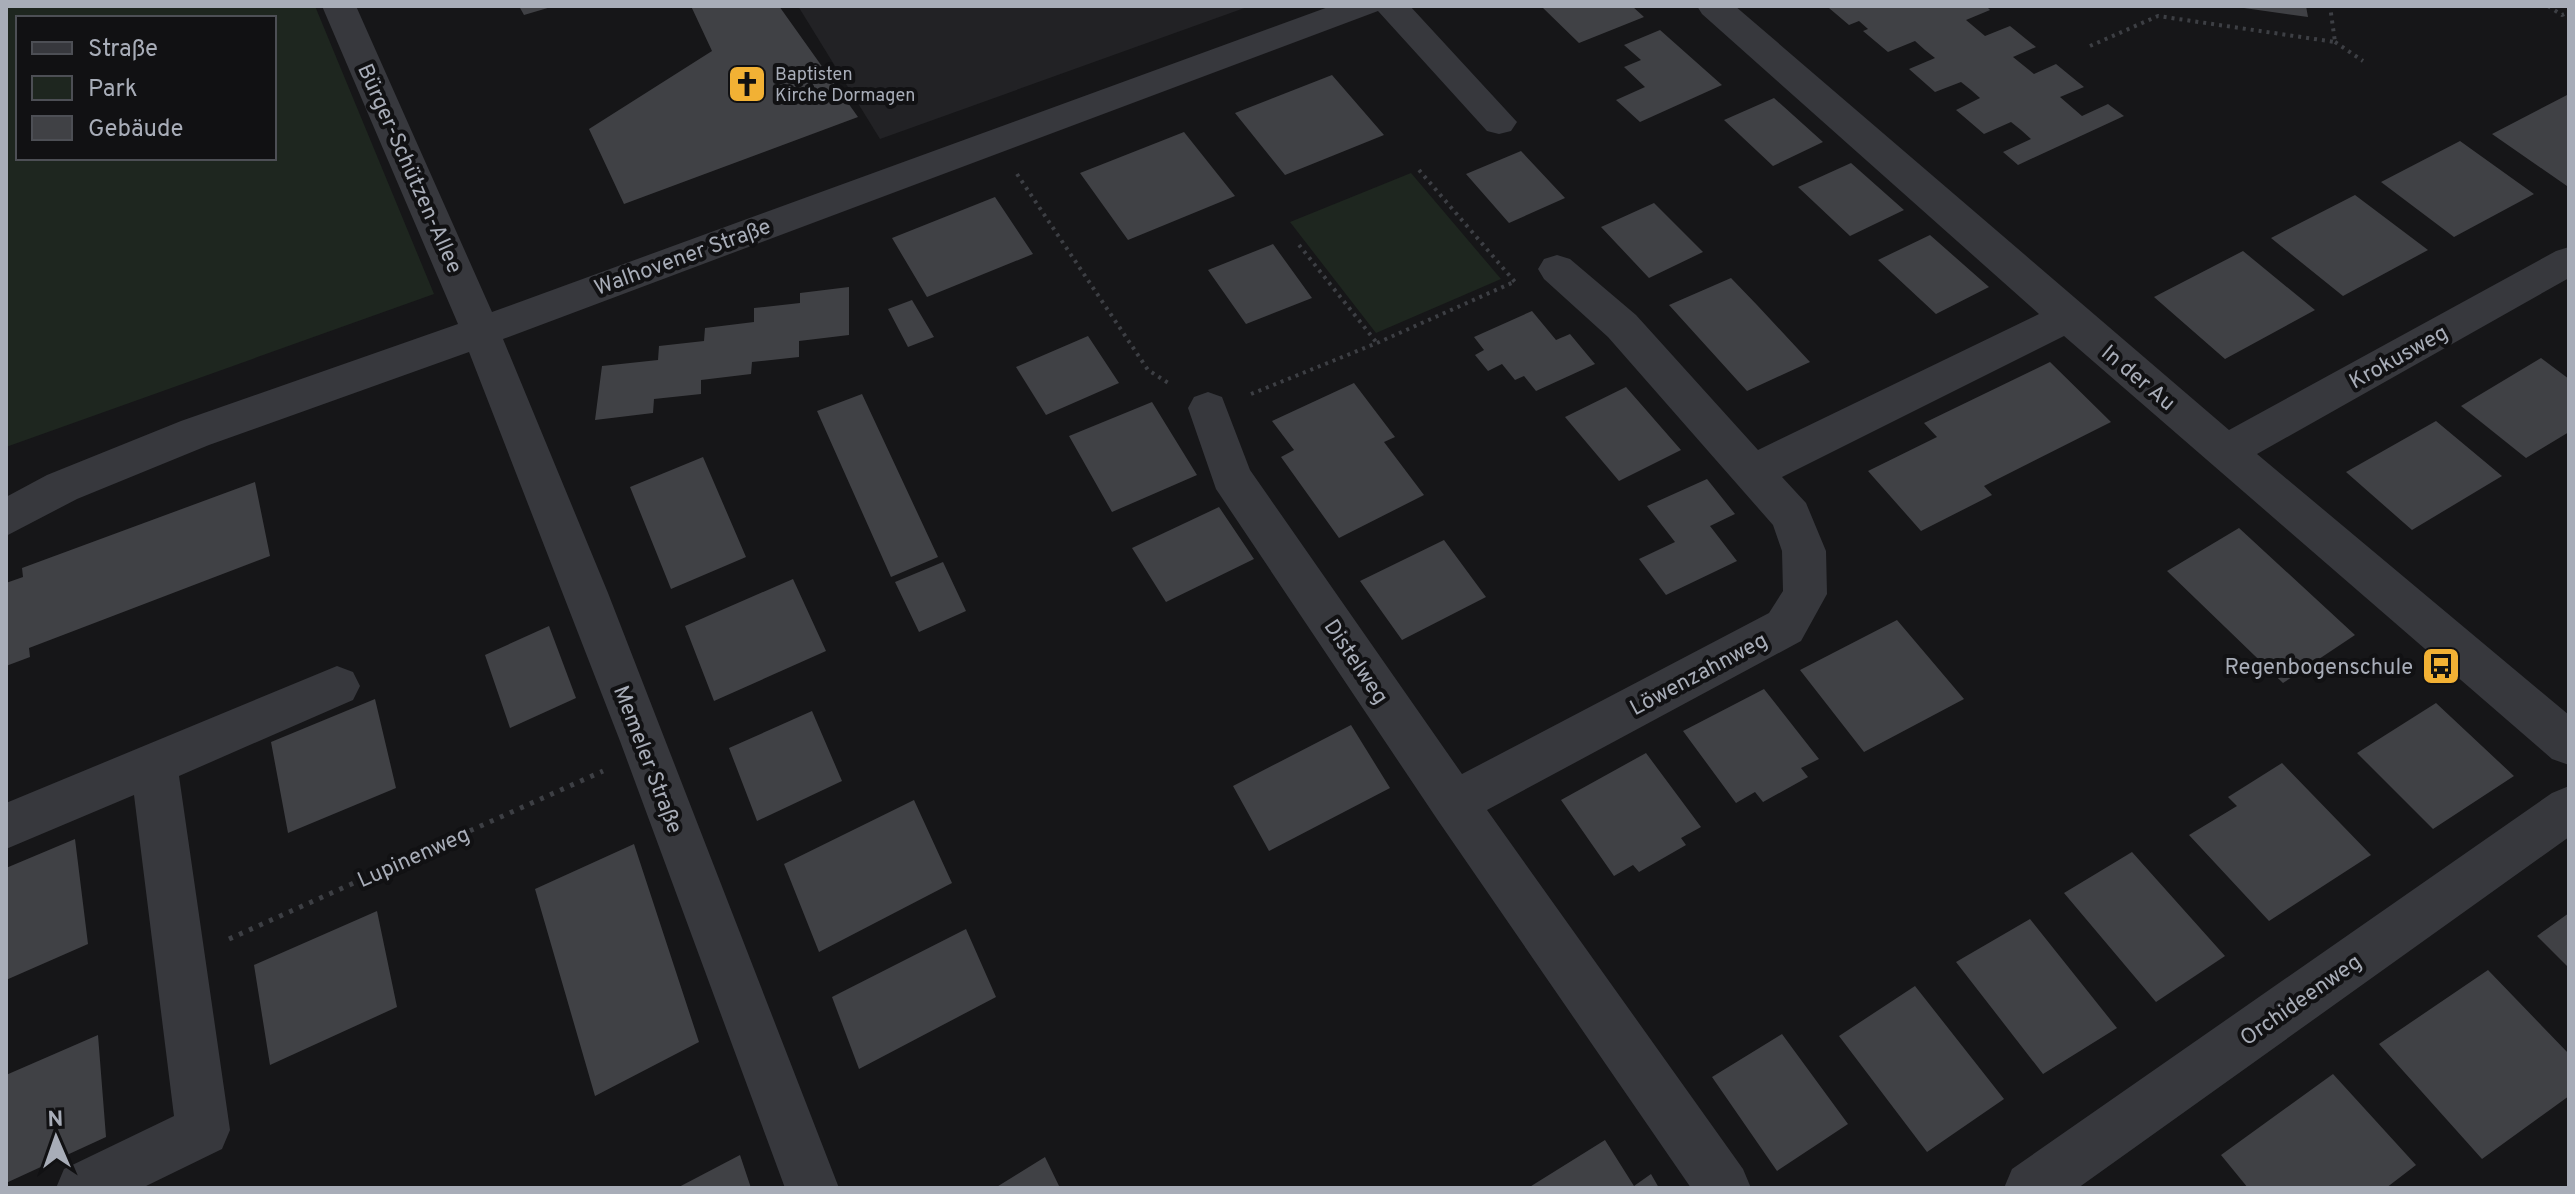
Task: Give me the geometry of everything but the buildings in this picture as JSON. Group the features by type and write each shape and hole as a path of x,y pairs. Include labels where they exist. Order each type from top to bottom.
{"street":[{"name":"Bürger-Schützen-Allee","path":"339,6 394,124 480,332"},
{"name":"Walhovener Straße","path":"6,518 62,487 195,433 480,332 1364,6"},
{"path":"1391,6 1499,122"},
{"name":"In der Au","path":"1714,6 2068,317 2569,744"},
{"name":"Krokusweg","path":"2226,451 2569,261"},
{"name":"Löwenzahnweg","path":"1454,803 1785,627 1805,594 1804,551 1791,516 1622,326 1557,269"},
{"path":"1753,472 2068,317"},
{"name":"Memeler Straße","path":"480,332 646,751 812,1188"},
{"name":"Distelweg","path":"1208,408 1231,477 1454,803 1724,1188"},
{"path":"6,826 337,686"},
{"path":"83,1188 203,1130 154,764"},
{"name":"Orchideenweg","path":"2031,1188 2569,809"}],"path":[{"path":"2330,6 2335,42"},
{"path":"2548,6 2562,15 2569,12"},
{"path":"2090,46 2158,16 2335,42 2363,61"},
{"path":"994,140 1148,370 1208,408 1281,384 1515,282 1557,269"},
{"path":"1419,170 1515,282"},
{"path":"1299,245 1377,343"},
{"name":"Lupinenweg","path":"180,961 646,751"}],"shaded area":[{"path":"798,6 1250,6 880,139"}],"green space":[{"path":"6,6 315,6 434,294 6,447"},
{"path":"1411,173 1501,279 1376,333 1290,222"}],"place":[{"name":"Baptisten Kirche Dormagen","path":"747,84"},
{"name":"Regenbogenschule","path":"2441,666"}]}
